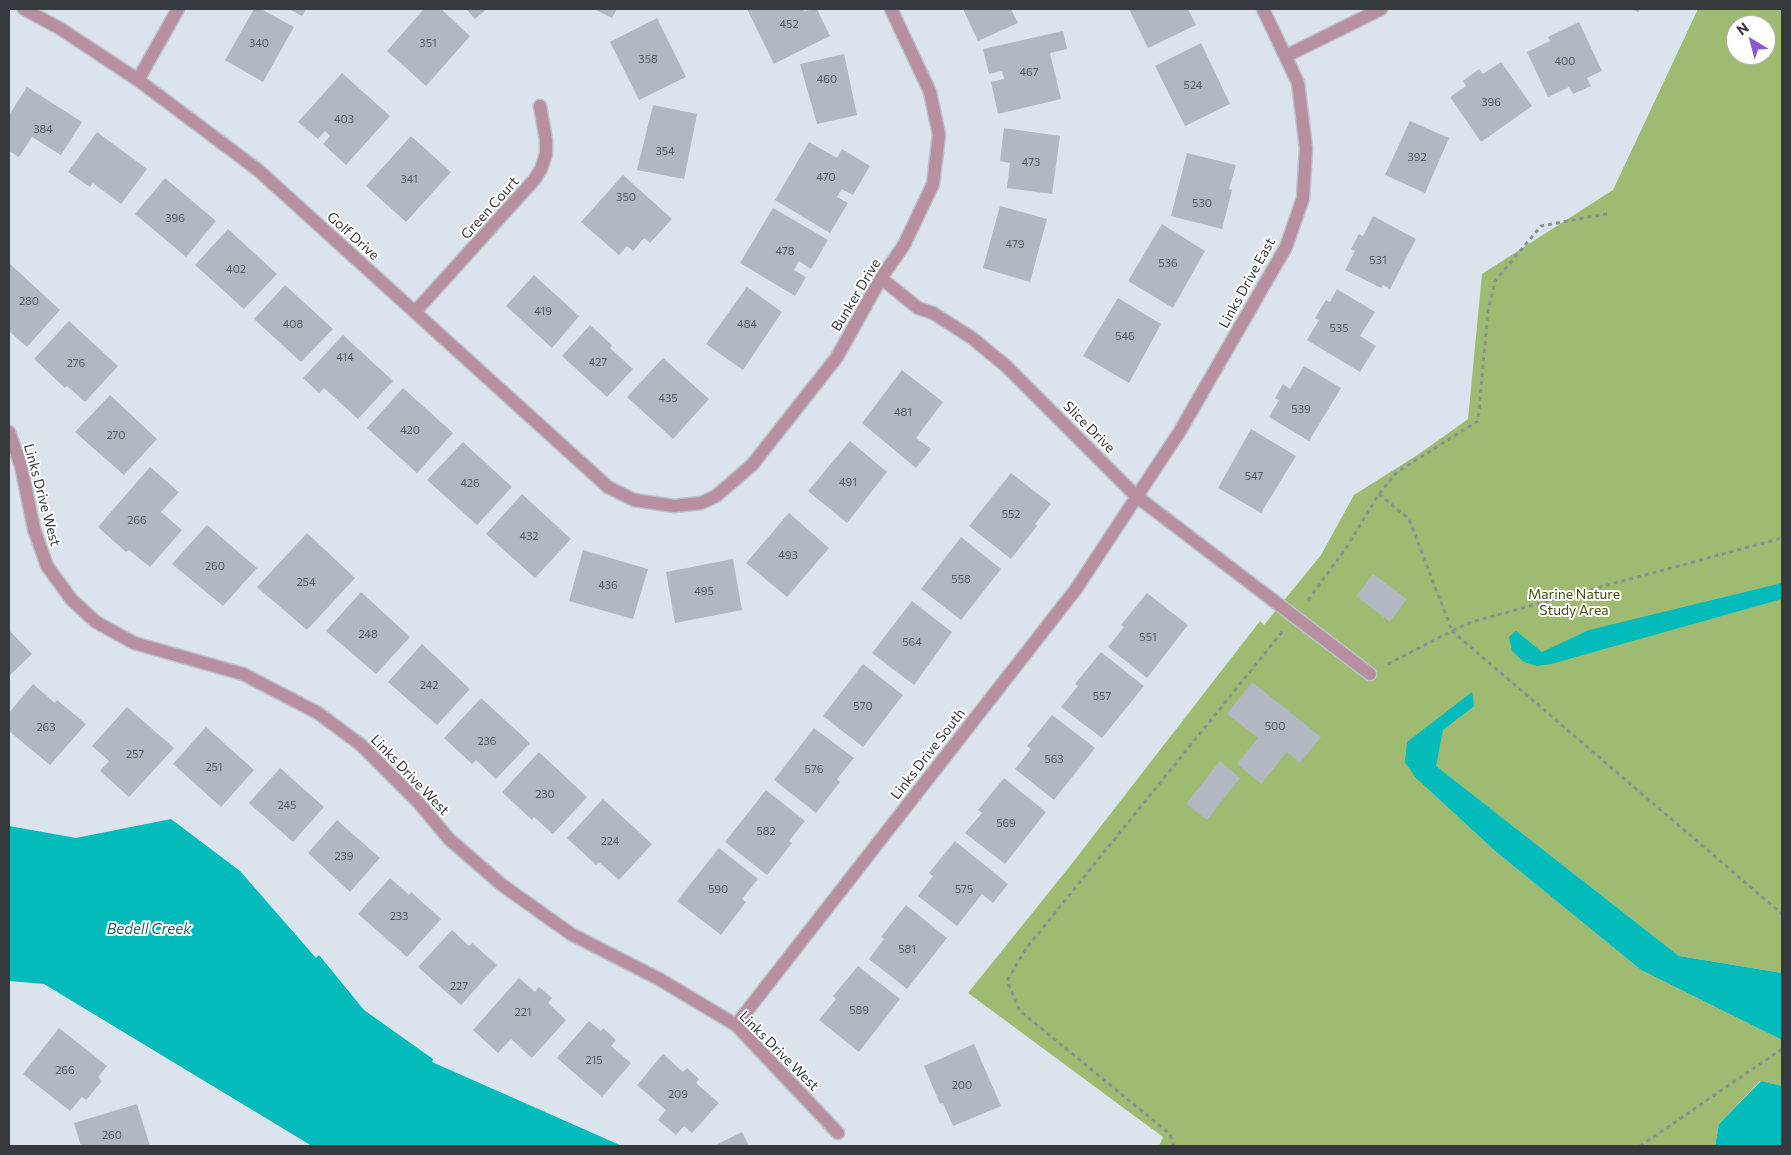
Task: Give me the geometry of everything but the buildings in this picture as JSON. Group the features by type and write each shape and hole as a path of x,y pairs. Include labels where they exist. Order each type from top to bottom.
{"street":[{"name":"Golf Drive","path":"24,9 61,30 138,80 258,170 480,373 608,486 634,500 646,502"},
{"path":"138,80 178,9"},
{"name":"Bunker Drive","path":"646,502 674,506 701,503 716,496 752,465 837,357 881,278 904,245 933,184 939,135 930,92 891,9"},
{"name":"Links Drive East","path":"1136,496 1180,431 1286,247 1302,198 1306,148 1298,83 1263,9"},
{"path":"1286,56 1381,9"},
{"name":"Green Court","path":"415,312 534,180 541,169 546,154 546,140 540,106"},
{"name":"Slice Drive","path":"881,278 918,308 933,313 972,338 1006,366 1136,496 1370,674"},
{"name":"Links Drive West","path":"9,432 21,466 34,529 47,566 72,600 96,622 134,643 243,674 318,712 361,745 418,802 449,839 502,885 571,934 659,979 736,1025 838,1133"},
{"name":"Links Drive South","path":"736,1025 1076,588 1136,496"}],"path":[{"path":"1174,1146 1170,1134 1020,1012 1007,981 1025,950 1295,617 1346,548 1378,494 1397,472 1478,421 1488,311 1495,281 1506,267 1541,226 1611,213"},
{"path":"1378,494 1409,519 1452,631 1782,914"},
{"path":"1370,674 1471,622 1782,538"},
{"path":"1640,1146 1782,1049"}],"green space":[{"name":"Marine Nature Study Area","path":"1698,9 1782,9 1782,973 1679,956 1442,771 1426,787 1495,851 1641,970 1782,1040 1782,1086 1760,1081 1719,1124 1715,1146 1159,1146 1163,1137 968,993 1070,866 1260,621 1264,625 1321,555 1354,495 1419,454 1468,419 1482,274 1613,190"}],"water":[{"path":"1782,583 1782,599 1551,664 1537,666 1524,662 1512,651 1509,637 1516,631 1542,652 1589,630"},
{"path":"1472,692 1474,706 1443,730 1436,766 1679,956 1782,973 1782,1040 1641,970 1495,851 1416,778 1405,762 1407,742"},
{"name":"Bedell Creek","path":"171,819 240,871 316,958 319,955 364,1010 433,1059 432,1062 622,1146 312,1146 44,984 9,981 9,826 76,838"},
{"path":"1761,1081 1782,1086 1782,1146 1715,1146 1719,1124"}]}
